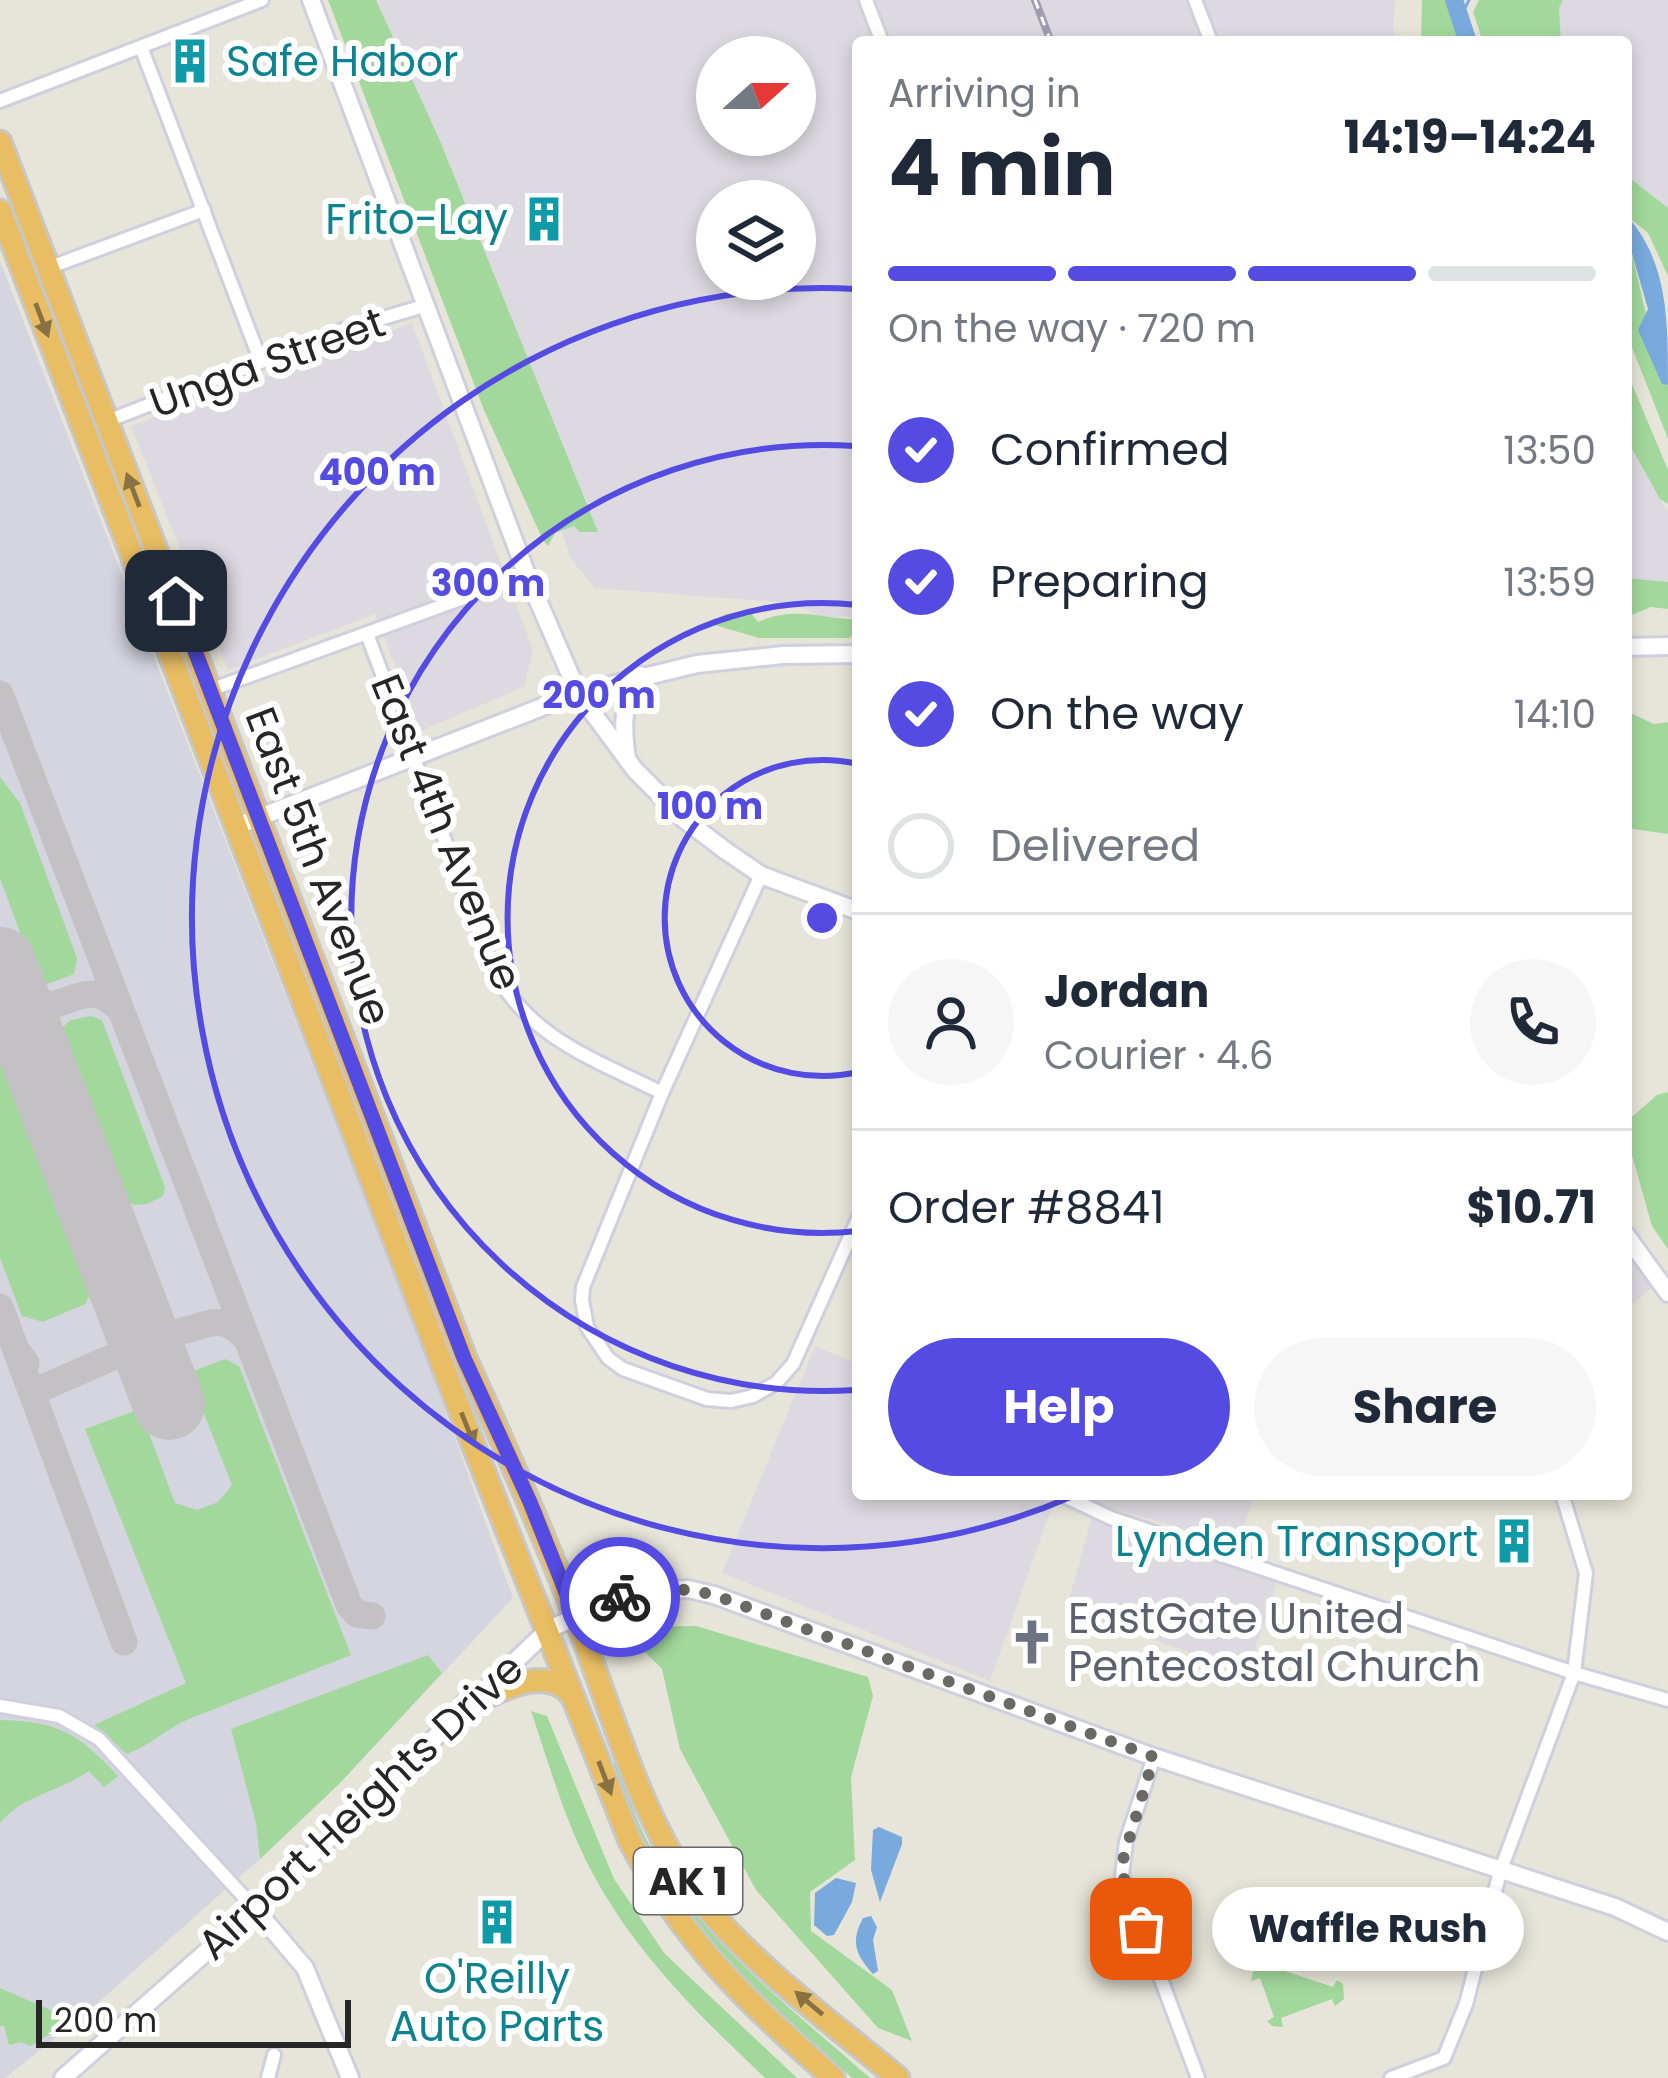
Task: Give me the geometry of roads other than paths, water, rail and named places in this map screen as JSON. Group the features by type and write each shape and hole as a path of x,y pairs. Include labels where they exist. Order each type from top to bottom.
{"highway":[{"name":"East 5th Avenue","path":"0,142 210,690 248,821 469,1434 549,1629"},
{"name":"East 5th Avenue","path":"0,211 464,1358 575,1615"},
{"name":"AK 1","path":"575,1615 648,1805 679,1868 712,1914 757,1959 898,2078"},
{"name":"AK 1","path":"549,1629 624,1825 655,1888 689,1937 739,1993 833,2078"},
{"path":"465,1706 534,1680 558,1682 577,1702"}],"street":[{"path":"0,101 262,0"},
{"path":"310,0 526,575 578,692 627,760 686,820 761,875 852,909"},
{"path":"866,0 880,36"},
{"path":"1195,0 1209,36"},
{"path":"141,47 261,362"},
{"path":"47,268 204,209"},
{"name":"Unga Street","path":"107,421 427,305"},
{"path":"210,690 526,575"},
{"name":"East 4th Avenue","path":"367,634 508,999 560,1042 662,1093"},
{"path":"1632,646 1668,646"},
{"path":"248,821 578,692 640,675 783,655 852,654"},
{"path":"627,760 621,720 640,675"},
{"path":"761,875 662,1093 583,1287 587,1327 608,1358 623,1369 718,1401 753,1396 785,1375 798,1355 852,1234"},
{"path":"1632,1243 1668,1293"},
{"path":"1073,1500 1111,1518 1668,1700"},
{"path":"1391,2078 1444,2058 1466,2004 1501,1872 1574,1673 1586,1573 1564,1500"},
{"name":"Airport Heights Drive","path":"63,2078 255,1909 549,1629 630,1593 656,1588 714,1595 1154,1757 1615,1907 1668,1932"},
{"path":"0,1706 59,1716 99,1739 305,1968 350,2078"},
{"path":"1154,1757 1126,1842 1122,1875 1198,2078"},
{"path":"268,2078 274,2055"}],"water":[{"path":"1632,223 1650,252 1663,293 1668,385 1662,384 1638,330 1648,309 1632,253"},
{"path":"879,1827 902,1837 880,1902 871,1870 873,1830"},
{"path":"836,1878 856,1883 852,1902 834,1935 827,1936 814,1925 815,1893"},
{"path":"871,1916 877,1927 873,1940 878,1971 873,1974 856,1941 863,1918"}],"waterway":[{"path":"1454,0 1466,36"},
{"path":"1459,20 1469,0"}],"railway":[{"path":"1035,0 1049,36"}],"place":[{"name":"Safe Habor","path":"190,61"},
{"name":"Frito-Lay","path":"544,219"},
{"name":"Lynden Transport","path":"1514,1541"},
{"name":"EastGate United Pentecostal Church","path":"1032,1642"},
{"name":"O'Reilly Auto Parts","path":"497,1922"},
{"name":"Waffle Rush","path":"1141,1929"}]}
